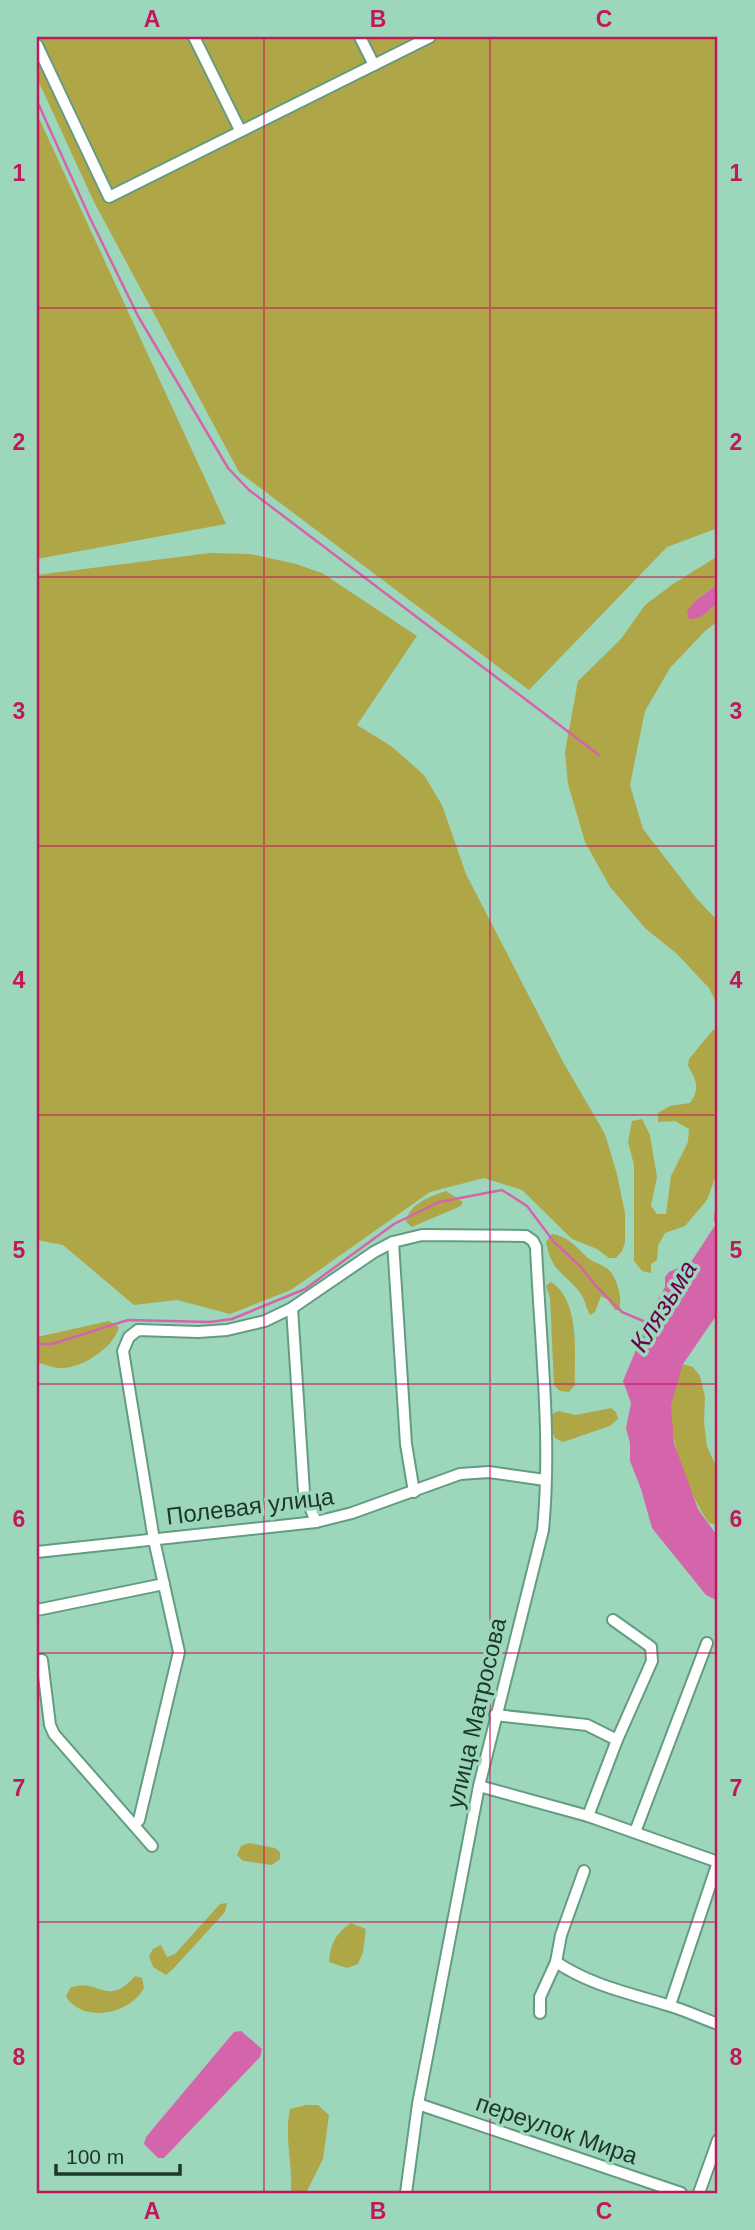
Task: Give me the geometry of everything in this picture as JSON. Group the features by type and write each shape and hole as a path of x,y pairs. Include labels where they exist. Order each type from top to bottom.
{"street":[{"path":"194,37 240,130"},
{"path":"360,37 374,65"},
{"path":"37,45 108,197 430,37"},
{"name":"улица Матросова","path":"393,1242 422,1234 526,1237 533,1241 536,1247 545,1423 543,1530 479,1786 418,2104 407,2193"},
{"path":"135,1824 139,1820 179,1653 154,1540 123,1351 129,1337 138,1330 227,1330 265,1321 292,1308 393,1242 406,1444 414,1492"},
{"path":"292,1308 304,1492 316,1522"},
{"name":"Полевая улица","path":"37,1552 316,1522 352,1513 460,1474 514,1474 545,1480"},
{"path":"37,1610 164,1584"},
{"path":"588,1816 652,1661 651,1647 613,1620"},
{"path":"635,1832 707,1643"},
{"path":"37,1661 42,1660 50,1725 54,1734 152,1846"},
{"path":"495,1715 587,1725 617,1741"},
{"path":"479,1786 588,1816 718,1862 670,2006"},
{"path":"540,2013 540,1997 556,1962 561,1935 584,1871"},
{"path":"556,1962 601,1985 718,2024"},
{"name":"переулок Мира","path":"418,2104 681,2193"},
{"path":"699,2193 718,2140"}],"shaded area":[{"path":"37,37 718,37 718,528 667,547 529,690 239,472 94,202 37,78"},
{"path":"37,114 226,524 37,559"},
{"path":"210,553 250,554 322,573 417,636 357,725 391,746 424,775 442,805 466,874 562,1060 605,1134 625,1213 625,1243 616,1258 609,1258 597,1249 572,1239 522,1190 484,1178 430,1192 291,1290 230,1314 177,1300 134,1305 63,1245 37,1240 37,575"},
{"path":"718,556 718,584 696,600 709,611 718,601 718,621 670,668 645,711 630,785 643,829 697,899 718,921 718,1006 709,988 676,953 646,929 610,887 585,842 568,784 565,752 578,681 621,639 645,605"},
{"path":"718,1028 718,1170 707,1200 685,1226 665,1233 658,1246 657,1260 651,1264 651,1273 642,1271 634,1261 634,1165 628,1142 632,1121 642,1119 650,1135 657,1177 651,1206 657,1214 666,1214 671,1176 688,1142 689,1129 675,1121 658,1122 658,1113 670,1106 690,1103 696,1085 688,1066 689,1059 713,1030"},
{"path":"446,1191 463,1202 461,1206 412,1227 406,1222 411,1210 416,1206 427,1198"},
{"path":"552,1234 568,1240 588,1258 606,1267 620,1294 619,1310 615,1310 607,1299 601,1296 595,1312 590,1315 581,1294 552,1261 546,1242"},
{"path":"551,1282 561,1291 572,1315 575,1385 569,1392 560,1391 554,1385 550,1298 546,1286"},
{"path":"109,1321 119,1327 116,1335 95,1356 67,1368 37,1362 37,1337"},
{"path":"683,1364 693,1367 700,1376 705,1397 707,1446 718,1471 718,1525 709,1523 694,1498 673,1435 671,1406"},
{"path":"611,1408 618,1419 610,1426 563,1442 555,1438 552,1431 552,1414 558,1411 576,1415"},
{"path":"249,1843 275,1848 280,1852 280,1859 272,1865 243,1861 237,1855 241,1846"},
{"path":"227,1903 225,1912 166,1975 153,1967 149,1956 153,1949 161,1945 167,1957 175,1954 220,1904"},
{"path":"351,1923 366,1929 363,1952 358,1964 347,1968 329,1962 335,1940"},
{"path":"135,1976 142,1978 144,1988 129,2004 118,2009 95,2013 84,2011 66,1997 70,1988 79,1985 117,1990"},
{"path":"318,2105 329,2115 323,2159 306,2193 291,2193 288,2119 290,2109"}],"water":[{"path":"718,584 718,601 701,616 689,619 687,611 696,600"},
{"name":"Клязьма","path":"718,1224 718,1313 683,1364 671,1405 674,1443 698,1509 718,1537 718,1601 706,1595 652,1528 630,1461 630,1443 626,1428 631,1403 623,1381 665,1287 665,1277 669,1272 691,1262"},
{"path":"241,2031 262,2049 260,2057 164,2158 158,2158 144,2144 146,2137 234,2032"}],"waterway":[{"path":"37,101 138,316 228,468 249,490 599,755"},
{"name":"Клязьма","path":"37,1344 52,1344 128,1320 210,1322 232,1319 305,1289 394,1224 439,1202 502,1190 527,1206 554,1242 622,1312 648,1323"},
{"path":"717,1225 715,1219 718,1195"}]}
